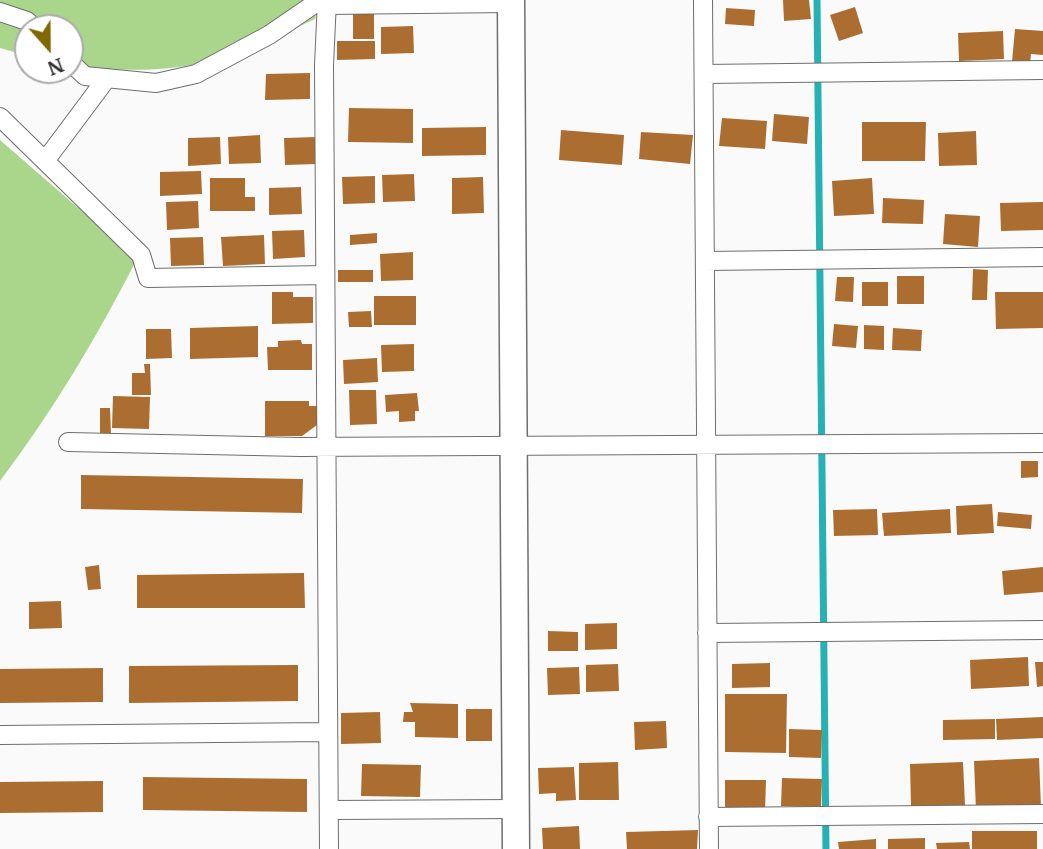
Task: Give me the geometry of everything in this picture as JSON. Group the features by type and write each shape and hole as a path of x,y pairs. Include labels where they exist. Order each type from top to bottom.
{"street":[{"path":"704,0 709,849"},
{"path":"324,2 329,849"},
{"path":"84,75 156,83 196,74 324,2 511,2 516,849"},
{"path":"704,74 1043,70"},
{"path":"45,161 107,78"},
{"path":"0,117 141,255 148,278 325,275"},
{"path":"705,261 1043,257"},
{"path":"68,442 326,447 1043,443"},
{"path":"707,633 1043,631"},
{"path":"0,735 328,732"},
{"path":"328,810 516,809"},
{"path":"708,817 1043,814"}],"green space":[{"path":"0,0 320,0 315,19 237,53 187,66 129,70 84,68 84,14 14,14 14,52 0,48"},
{"path":"0,140 137,259 73,373 0,481"}],"building":[{"path":"783,0 809,0 811,19 784,21"},
{"path":"855,7 863,33 839,41 830,15"},
{"path":"726,8 755,10 754,26 725,24"},
{"path":"353,11 374,11 374,39 353,39"},
{"path":"413,26 414,53 381,54 381,27"},
{"path":"1015,29 1043,31 1043,55 1031,54 1030,64 1012,62"},
{"path":"1003,31 1004,59 959,61 958,33"},
{"path":"337,41 375,41 375,59 337,60"},
{"path":"310,73 310,99 265,100 266,74"},
{"path":"349,108 413,109 413,143 348,142"},
{"path":"774,114 809,117 807,144 772,141"},
{"path":"722,118 767,121 765,149 719,146"},
{"path":"862,122 926,122 925,161 862,161"},
{"path":"486,127 486,155 422,156 422,128"},
{"path":"561,130 624,135 622,165 559,160"},
{"path":"976,131 977,165 939,166 938,133"},
{"path":"641,132 693,135 690,164 639,159"},
{"path":"260,135 261,163 229,164 228,137"},
{"path":"220,137 221,164 188,166 188,138"},
{"path":"316,137 317,164 285,165 284,138"},
{"path":"201,171 202,194 160,196 160,172"},
{"path":"414,174 415,201 383,202 382,175"},
{"path":"375,176 375,203 343,204 342,177"},
{"path":"483,177 484,213 452,214 452,178"},
{"path":"210,178 245,178 245,197 255,197 255,211 210,211"},
{"path":"872,178 874,214 834,216 832,181"},
{"path":"301,187 302,214 269,215 269,188"},
{"path":"883,198 924,200 923,224 882,223"},
{"path":"198,201 199,228 167,230 166,202"},
{"path":"1043,202 1043,230 1001,231 1000,203"},
{"path":"945,214 980,216 978,247 943,244"},
{"path":"304,230 305,257 273,259 272,231"},
{"path":"377,233 377,243 350,245 350,235"},
{"path":"264,235 265,264 223,266 221,237"},
{"path":"203,237 204,265 171,266 170,238"},
{"path":"413,252 413,280 381,281 380,254"},
{"path":"973,269 988,270 987,300 972,300"},
{"path":"338,270 373,270 373,282 338,282"},
{"path":"897,276 924,276 924,304 897,304"},
{"path":"837,277 854,277 853,302 835,301"},
{"path":"862,282 888,282 888,306 862,306"},
{"path":"272,292 293,292 293,297 313,297 313,323 272,324"},
{"path":"995,292 1043,292 1043,328 996,329"},
{"path":"374,296 416,296 416,325 374,325"},
{"path":"371,311 372,327 349,327 348,312"},
{"path":"834,324 858,326 856,348 832,346"},
{"path":"864,325 884,326 884,350 864,349"},
{"path":"258,326 258,357 190,359 190,328"},
{"path":"893,328 922,330 921,351 892,350"},
{"path":"146,329 171,329 172,358 146,359"},
{"path":"301,340 302,344 312,344 312,370 268,370 267,347 278,347 278,341"},
{"path":"414,344 414,371 382,372 381,345"},
{"path":"377,358 378,382 344,384 343,360"},
{"path":"144,364 150,364 151,395 132,395 132,373 145,373"},
{"path":"349,390 376,390 377,424 350,425"},
{"path":"417,393 419,411 415,411 415,421 399,422 399,411 386,412 385,395"},
{"path":"113,396 150,397 149,429 112,428"},
{"path":"265,401 309,401 309,406 317,406 317,425 302,436 265,436"},
{"path":"100,408 110,408 111,433 100,434"},
{"path":"1021,461 1038,461 1038,477 1021,478"},
{"path":"81,475 303,479 302,513 81,509"},
{"path":"992,504 994,533 957,535 956,506"},
{"path":"877,509 878,535 834,536 833,510"},
{"path":"950,509 951,533 884,536 882,513"},
{"path":"998,512 1032,515 1031,529 997,526"},
{"path":"99,565 101,589 88,590 85,567"},
{"path":"1043,567 1043,592 1004,595 1002,571"},
{"path":"304,573 305,608 137,608 137,575"},
{"path":"61,601 62,628 29,629 29,602"},
{"path":"617,623 617,649 585,650 585,624"},
{"path":"548,631 578,632 578,651 548,651"},
{"path":"1028,657 1029,686 971,689 970,660"},
{"path":"1035,662 1043,662 1043,686 1037,687"},
{"path":"770,663 770,687 732,688 732,664"},
{"path":"618,664 619,691 586,692 586,665"},
{"path":"298,665 298,701 129,703 129,666"},
{"path":"579,667 580,694 548,695 547,668"},
{"path":"103,668 103,702 0,703 0,669"},
{"path":"725,694 787,694 786,753 725,752"},
{"path":"410,703 458,704 458,738 415,737 415,722 403,722 404,712 413,712"},
{"path":"466,709 492,709 492,741 466,741"},
{"path":"380,712 381,743 341,744 341,713"},
{"path":"1043,717 1043,738 997,740 996,719"},
{"path":"995,719 995,739 943,740 943,720"},
{"path":"666,721 667,748 635,750 634,722"},
{"path":"789,729 822,730 821,758 789,757"},
{"path":"1039,758 1041,807 976,810 974,761"},
{"path":"618,762 619,800 579,800 579,763"},
{"path":"963,762 965,805 911,807 910,764"},
{"path":"362,764 421,765 420,797 361,796"},
{"path":"574,767 576,800 556,801 556,793 539,794 538,768"},
{"path":"143,777 307,779 307,812 143,810"},
{"path":"782,778 822,779 821,807 781,806"},
{"path":"725,780 766,780 765,812 725,812"},
{"path":"103,781 103,812 0,813 0,782"},
{"path":"579,826 580,849 543,849 542,828"},
{"path":"698,830 697,849 627,849 626,832"},
{"path":"972,831 1037,831 1037,849 972,849"},
{"path":"925,838 925,849 888,849 888,839"},
{"path":"876,839 876,849 839,849 838,842"},
{"path":"969,842 970,849 937,849 936,843"}],"waterway":[{"path":"817,0 826,849"}]}
